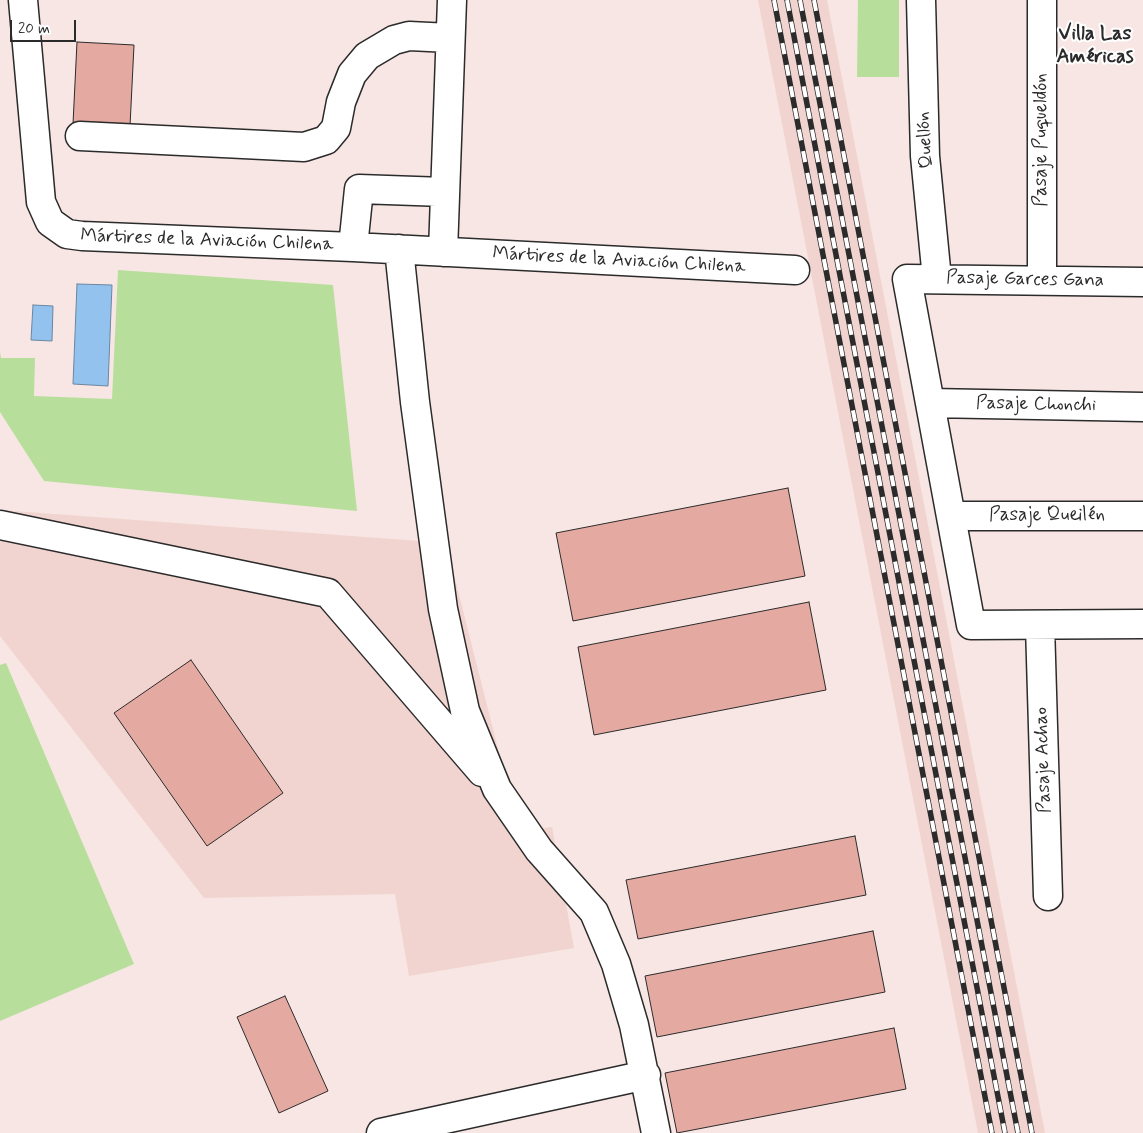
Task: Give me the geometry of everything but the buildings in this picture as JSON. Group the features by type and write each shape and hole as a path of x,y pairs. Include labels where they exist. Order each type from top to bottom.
{"street":[{"name":"Mártires de la Aviación Chilena","path":"23,0 41,202 46,217 54,226 67,234 795,270"},
{"path":"443,252 452,0"},
{"name":"Quellón","path":"921,0 926,156 937,279"},
{"name":"Pasaje Puqueldón","path":"1042,0 1042,280"},
{"path":"80,136 304,147 326,140 336,128 341,102 352,74 367,56 394,40 409,36 450,38"},
{"name":"Mártires de la Aviación Chilena","path":"353,247 359,189 444,192"},
{"path":"399,249 415,402 443,609 465,711 497,789"},
{"name":"Pasaje Garces Gana","path":"930,403 907,279 1143,282"},
{"path":"930,403 971,625 1143,624"},
{"name":"Pasaje Chonchi","path":"930,403 1143,407"},
{"name":"Pasaje Queilén","path":"951,516 1143,516"},
{"path":"0,525 328,593 497,789 539,850 594,912 616,964 634,1025 646,1074 656,1133"},
{"name":"Pasaje Achao","path":"1040,625 1048,896"},
{"path":"381,1133 646,1074"}],"shaded area":[{"path":"758,0 827,0 1045,1133 978,1133"},
{"path":"0,510 446,543 519,832 552,827 574,948 409,976 395,894 204,898 0,636"}],"green space":[{"path":"858,0 899,0 899,77 857,77"},
{"path":"118,270 333,285 357,511 44,481 0,412 0,352 1,358 35,358 34,396 112,399"},
{"path":"6,663 134,964 0,1021 0,665"}],"water":[{"path":"77,284 112,285 108,386 73,384"},
{"path":"33,305 53,306 52,341 31,340"}],"railway":[{"path":"774,0 992,1133"},
{"path":"787,0 1005,1133"},
{"path":"800,0 1018,1133"},
{"path":"814,0 1032,1133"}],"district":[{"name":"Villa Las Américas","path":"1095,46"}]}
